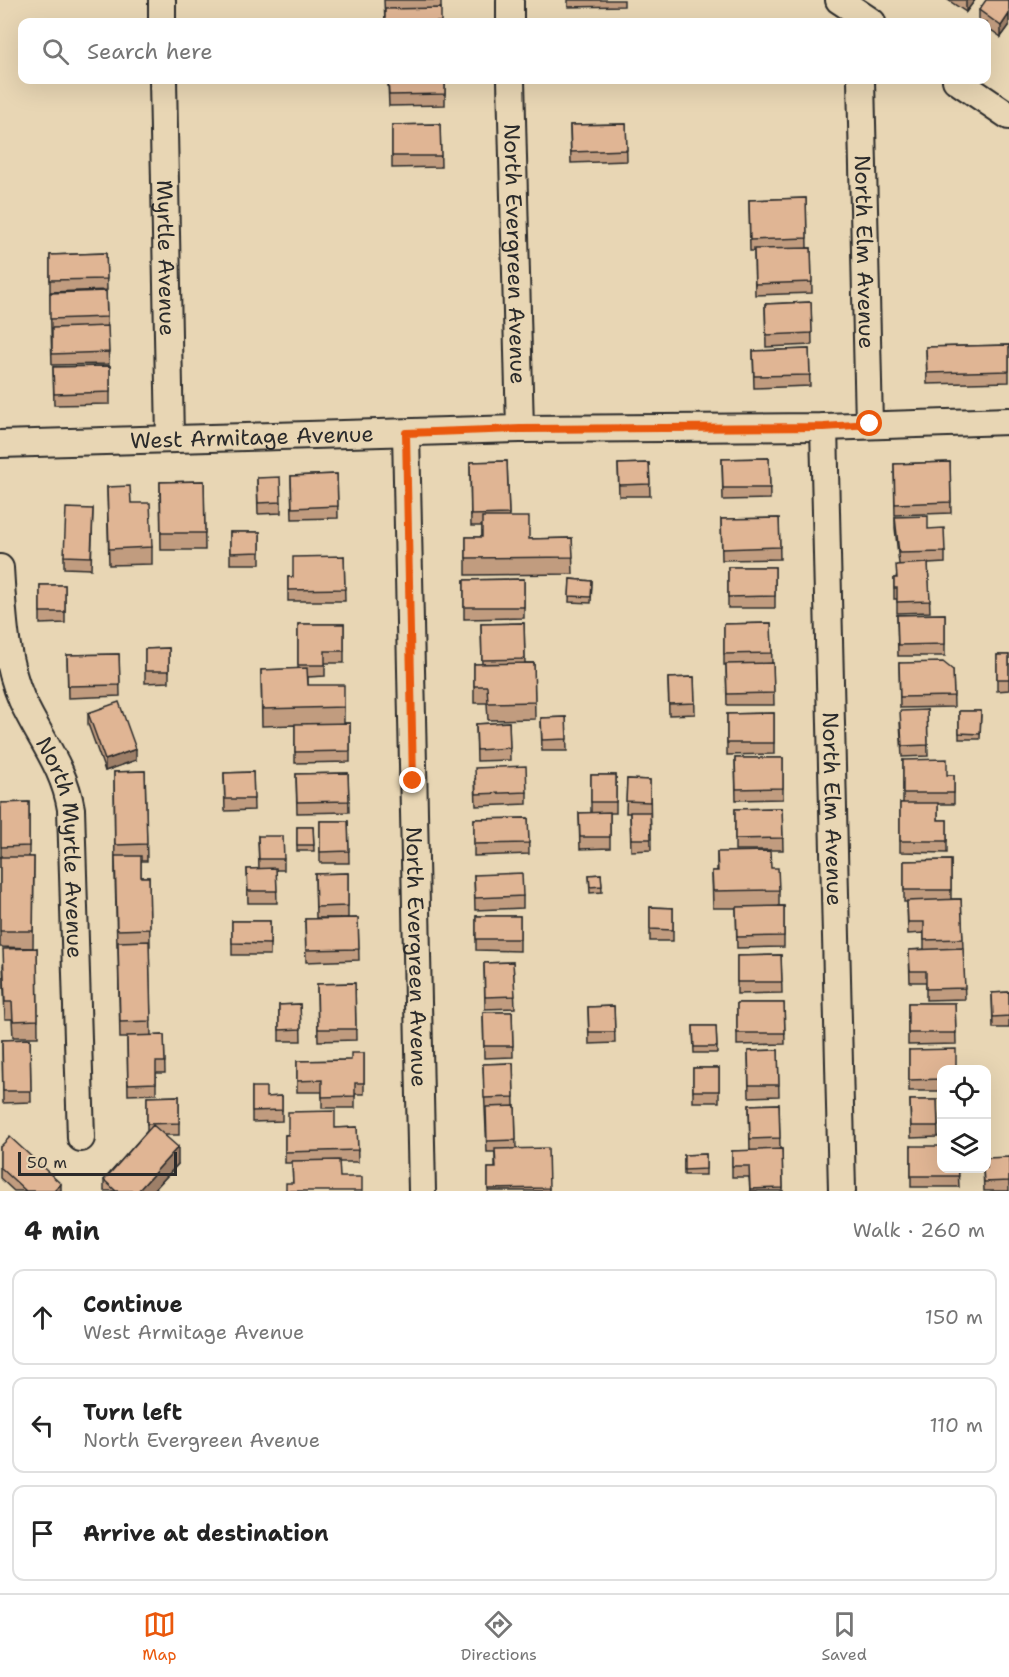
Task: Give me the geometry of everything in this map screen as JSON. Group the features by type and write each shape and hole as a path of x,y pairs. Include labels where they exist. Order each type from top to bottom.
{"street":[{"path":"162,0 162,18"},
{"path":"510,0 510,18"},
{"name":"Myrtle Avenue","path":"163,84 170,438"},
{"name":"North Evergreen Avenue","path":"512,84 520,429"},
{"name":"North Elm Avenue","path":"861,84 870,424"},
{"path":"962,84 1009,116"},
{"name":"West Armitage Avenue","path":"0,444 520,429 824,427 1009,421"},
{"name":"North Elm Avenue","path":"824,427 842,1191"},
{"name":"North Evergreen Avenue","path":"406,433 422,1191"},
{"name":"North Myrtle Avenue","path":"0,568 3,616 12,675 68,788 71,809 81,1138"}],"building":[{"path":"986,0 1009,0 1009,14 1001,26 979,10"},
{"path":"441,8 441,18 385,18 385,9"},
{"path":"388,84 445,84 445,94 389,95"},
{"path":"440,124 441,156 392,156 392,125"},
{"path":"626,124 627,150 571,152 570,125"},
{"path":"806,198 807,238 750,240 749,200"},
{"path":"811,248 812,282 755,284 754,249"},
{"path":"106,253 107,279 50,280 50,255"},
{"path":"106,291 107,317 50,319 50,293"},
{"path":"811,302 812,333 766,335 765,304"},
{"path":"108,326 109,352 52,354 52,328"},
{"path":"1009,345 1009,371 927,373 926,347"},
{"path":"809,349 810,375 754,376 753,351"},
{"path":"110,366 110,392 54,394 53,367"},
{"path":"769,458 770,488 723,488 722,459"},
{"path":"507,461 509,514 471,515 470,462"},
{"path":"950,462 951,502 895,504 894,464"},
{"path":"649,463 650,484 619,485 618,464"},
{"path":"337,474 338,506 292,508 291,476"},
{"path":"280,477 281,502 258,503 257,478"},
{"path":"204,481 205,533 161,533 160,482"},
{"path":"130,486 131,503 150,503 152,547 109,549 107,487"},
{"path":"66,508 93,509 91,557 64,556"},
{"path":"928,516 928,529 944,528 945,552 899,553 895,517"},
{"path":"482,517 529,517 529,539 572,538 573,557 466,558 466,537 482,537"},
{"path":"779,518 780,547 722,549 721,519"},
{"path":"230,532 260,532 260,552 230,553"},
{"path":"344,556 345,589 288,590 288,577 293,577 293,557"},
{"path":"928,563 930,601 897,602 897,588 894,588 894,578 897,578 896,565"},
{"path":"728,567 775,567 775,596 728,597"},
{"path":"524,579 524,607 464,607 464,580"},
{"path":"570,579 592,581 591,597 569,596"},
{"path":"40,585 65,585 65,612 40,612"},
{"path":"945,614 945,644 898,645 897,615"},
{"path":"524,623 525,659 482,660 481,624"},
{"path":"771,623 772,653 724,654 724,624"},
{"path":"298,624 344,624 344,651 325,651 325,665 298,665"},
{"path":"169,648 169,671 145,671 145,649"},
{"path":"119,654 120,685 68,686 67,655"},
{"path":"997,655 1009,655 1009,679 997,679"},
{"path":"943,662 953,670 954,696 900,697 899,663"},
{"path":"534,663 535,702 488,703 487,686 474,686 474,664"},
{"path":"773,663 774,693 727,694 726,664"},
{"path":"307,668 308,685 344,685 344,707 262,709 261,670"},
{"path":"694,677 695,703 669,704 668,678"},
{"path":"119,702 136,749 105,760 88,713"},
{"path":"927,710 928,745 902,746 900,711"},
{"path":"959,711 981,711 980,734 959,733"},
{"path":"774,713 774,743 727,743 727,714"},
{"path":"566,717 567,739 542,740 541,718"},
{"path":"509,722 510,748 477,750 476,724"},
{"path":"350,723 350,751 295,752 295,724"},
{"path":"735,758 783,758 783,788 736,789"},
{"path":"947,759 947,775 954,775 954,793 903,793 903,760"},
{"path":"526,766 527,792 476,794 475,768"},
{"path":"145,771 147,844 115,845 114,772"},
{"path":"253,772 254,799 225,799 224,773"},
{"path":"348,773 349,801 297,802 296,774"},
{"path":"591,775 616,775 616,802 591,802"},
{"path":"627,779 650,780 650,802 626,801"},
{"path":"29,802 29,846 1,847 1,803"},
{"path":"900,803 938,803 938,820 947,820 947,841 900,841"},
{"path":"782,808 783,838 735,839 735,809"},
{"path":"610,812 610,837 580,837 579,813"},
{"path":"630,812 650,812 651,839 631,839"},
{"path":"528,818 529,843 474,844 474,819"},
{"path":"320,821 348,821 349,851 320,852"},
{"path":"297,827 313,827 314,845 297,845"},
{"path":"258,836 283,836 284,859 259,859"},
{"path":"770,851 771,868 778,868 779,890 713,891 712,871 718,871 717,852"},
{"path":"115,856 141,856 141,877 149,877 150,929 117,930"},
{"path":"0,857 34,857 33,931 0,931"},
{"path":"951,860 951,890 904,890 904,861"},
{"path":"276,868 277,891 248,891 247,869"},
{"path":"348,873 348,906 316,907 315,874"},
{"path":"522,873 523,896 475,898 474,875"},
{"path":"601,874 602,886 590,887 589,875"},
{"path":"961,899 963,939 924,940 924,922 908,922 907,901"},
{"path":"784,906 784,936 737,937 736,907"},
{"path":"650,907 673,908 673,930 650,929"},
{"path":"476,916 520,916 520,939 476,939"},
{"path":"358,918 359,949 306,950 305,919"},
{"path":"232,921 270,921 270,944 232,943"},
{"path":"149,941 151,1021 120,1022 118,942"},
{"path":"37,948 38,1020 13,1021 12,1002 5,1002 3,949"},
{"path":"963,948 965,988 926,989 926,971 910,971 909,950"},
{"path":"781,955 782,982 737,982 737,956"},
{"path":"513,962 515,996 485,997 484,963"},
{"path":"355,983 356,1029 318,1029 317,984"},
{"path":"1009,992 1009,1016 993,1017 992,993"},
{"path":"737,1003 784,1003 785,1033 737,1033"},
{"path":"908,1003 955,1003 956,1033 908,1033"},
{"path":"300,1004 301,1029 279,1030 279,1005"},
{"path":"614,1006 615,1032 589,1032 588,1007"},
{"path":"483,1012 512,1012 513,1046 484,1046"},
{"path":"693,1026 716,1026 717,1047 694,1047"},
{"path":"164,1035 165,1062 156,1062 156,1083 128,1084 127,1036"},
{"path":"30,1039 31,1091 3,1091 2,1040"},
{"path":"956,1049 956,1065 937,1065 937,1079 909,1080 909,1050"},
{"path":"778,1050 779,1085 749,1085 748,1051"},
{"path":"351,1053 364,1053 364,1083 355,1083 355,1096 322,1097 322,1080 297,1081 297,1061 351,1060"},
{"path":"513,1063 514,1097 484,1098 483,1064"},
{"path":"693,1068 719,1068 719,1091 693,1091"},
{"path":"252,1087 266,1087 266,1097 282,1096 282,1110 252,1111"},
{"path":"179,1096 179,1123 147,1124 147,1097"},
{"path":"910,1100 937,1100 937,1126 911,1126"},
{"path":"779,1104 780,1138 750,1139 749,1105"},
{"path":"515,1106 516,1140 487,1141 486,1107"},
{"path":"335,1111 335,1128 357,1127 358,1150 285,1152 288,1112"},
{"path":"153,1125 178,1147 138,1191 116,1191 104,1180"},
{"path":"10,1137 61,1184 54,1191 26,1191 0,1167 0,1147"},
{"path":"911,1146 937,1146 937,1173 959,1173 959,1176 911,1176"},
{"path":"548,1148 549,1188 488,1189 488,1168 496,1168 495,1149"},
{"path":"782,1149 783,1188 750,1189 749,1166 732,1166 732,1151"},
{"path":"706,1154 706,1169 684,1170 684,1155"},
{"path":"1009,1157 1009,1181 984,1182 983,1173 991,1173 991,1158"},
{"path":"339,1160 340,1177 362,1177 362,1191 286,1191 286,1183 293,1183 292,1161"}],"route":[{"path":"413,781 406,433 520,429 824,427 870,424"}]}
